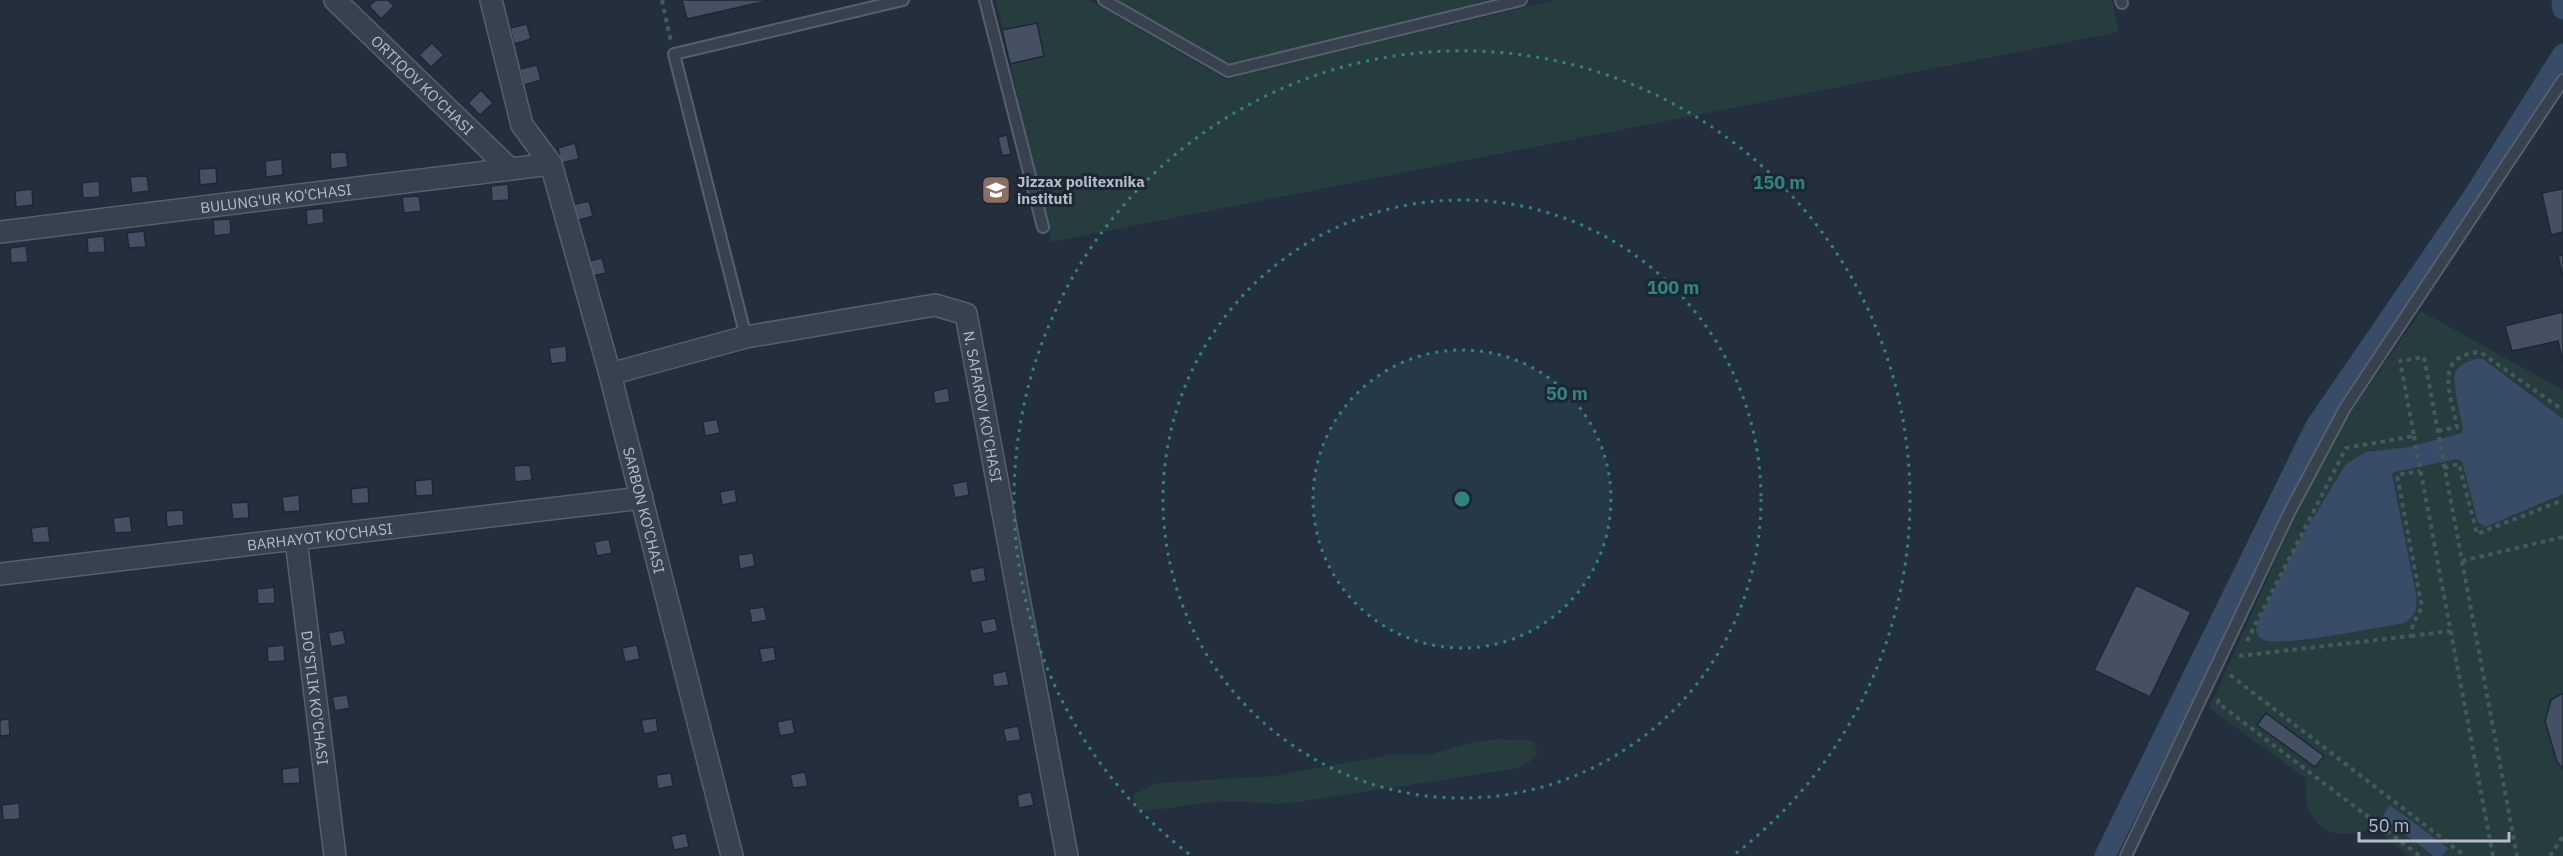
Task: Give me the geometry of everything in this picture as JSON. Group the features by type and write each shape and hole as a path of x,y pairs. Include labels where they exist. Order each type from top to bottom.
{"street":[{"name":"ORTIQOV KO'CHASI","path":"335,0 510,169"},
{"path":"491,0 522,125 551,164"},
{"name":"BULUNG'UR KO'CHASI","path":"0,232 551,164"},
{"name":"SARBON KO'CHASI","path":"551,164 610,374 732,856"},
{"name":"N. SAFAROV KO'CHASI","path":"610,374 746,337 935,305 966,314 1067,856"},
{"name":"BARHAYOT KO'CHASI","path":"0,574 642,498"},
{"name":"DO'STLIK KO'CHASI","path":"296,540 334,856"}],"lane":[{"path":"746,337 674,54 903,0"},
{"path":"985,0 1043,227"},
{"path":"1104,0 1228,71 1521,0"},
{"path":"2126,856 2290,511 2345,408 2563,80"}],"path":[{"path":"662,0 674,54"},
{"path":"2438,431 2457,428 2447,373 2451,362 2463,353 2480,352 2563,410"},
{"path":"2493,856 2400,361 2424,357 2517,856"},
{"path":"2226,685 2346,448 2414,436"},
{"path":"2444,468 2459,465 2477,534 2563,500"},
{"path":"2411,636 2413,624 2422,607 2397,476 2420,471"},
{"path":"2462,561 2563,537"},
{"path":"2239,656 2450,631"},
{"path":"2230,675 2465,856"},
{"path":"2222,694 2218,703 2420,856"},
{"path":"2550,856 2563,836"}],"green space":[{"path":"996,0 1089,0 1225,79 1555,0 2112,0 2119,32 1051,242"},
{"path":"1119,0 1490,0 1228,64"},
{"path":"2421,311 2563,390 2563,856 2408,856 2373,827 2345,834 2332,832 2322,827 2313,818 2306,794 2307,779 2209,708 2309,487 2356,404"},
{"path":"1500,739 1533,741 1538,753 1528,763 1513,769 1291,803 1215,802 1138,810 1133,795 1157,783 1273,776 1389,755 1429,755 1473,742"}],"water":[{"path":"2476,359 2483,359 2563,419 2563,494 2485,527 2478,522 2462,461 2457,459 2394,472 2392,475 2416,594 2417,603 2414,614 2404,623 2310,639 2274,641 2261,638 2256,630 2260,617 2299,541 2346,464 2366,452 2409,447 2462,433 2463,428 2455,391 2455,376 2460,366"},
{"path":"2390,805 2448,848 2442,856 2434,856 2382,817"}],"building":[{"path":"376,0 388,0 394,6 381,19 369,6"},
{"path":"682,0 771,0 687,19"},
{"path":"1037,23 1044,56 1010,64 1002,30"},
{"path":"527,24 531,39 514,44 510,28"},
{"path":"432,43 444,55 431,67 419,55"},
{"path":"537,65 541,80 524,85 520,69"},
{"path":"481,90 493,103 480,115 468,103"},
{"path":"1007,135 1011,154 1002,156 998,137"},
{"path":"575,143 579,159 561,163 558,148"},
{"path":"346,152 348,167 331,169 330,153"},
{"path":"282,159 283,175 266,177 265,161"},
{"path":"216,168 217,183 200,185 199,169"},
{"path":"147,176 149,191 132,193 130,177"},
{"path":"99,181 100,197 83,198 82,183"},
{"path":"508,184 509,200 492,201 491,186"},
{"path":"32,189 33,205 16,207 15,191"},
{"path":"2563,189 2563,232 2551,235 2542,193"},
{"path":"419,196 421,211 404,213 402,197"},
{"path":"589,201 593,216 576,221 572,205"},
{"path":"323,208 324,223 307,225 306,210"},
{"path":"230,219 231,234 214,236 213,220"},
{"path":"144,231 146,247 129,248 127,233"},
{"path":"104,236 105,252 88,253 87,238"},
{"path":"26,246 28,262 11,263 10,248"},
{"path":"2563,255 2563,278 2558,256"},
{"path":"602,258 606,273 588,277 585,262"},
{"path":"2563,312 2563,363 2558,341 2512,351 2505,326"},
{"path":"566,346 567,362 551,364 549,348"},
{"path":"948,388 950,402 935,404 933,391"},
{"path":"717,419 720,433 705,436 703,422"},
{"path":"530,465 532,480 515,482 514,466"},
{"path":"432,479 433,495 416,496 415,481"},
{"path":"967,481 969,495 955,498 952,484"},
{"path":"368,487 369,503 352,504 351,489"},
{"path":"735,489 737,502 722,505 720,492"},
{"path":"299,495 300,511 284,512 282,497"},
{"path":"248,502 249,518 233,519 231,503"},
{"path":"183,510 184,525 167,527 166,511"},
{"path":"130,516 132,532 115,533 113,518"},
{"path":"48,526 50,542 33,543 31,528"},
{"path":"609,539 612,553 597,556 594,542"},
{"path":"753,553 755,566 740,569 738,555"},
{"path":"984,567 986,581 972,583 969,570"},
{"path":"2136,585 2191,612 2150,697 2094,670"},
{"path":"274,587 275,603 258,604 257,589"},
{"path":"764,607 767,620 752,623 749,609"},
{"path":"995,618 998,631 983,634 980,621"},
{"path":"343,630 346,644 331,647 328,633"},
{"path":"284,645 285,661 268,662 267,647"},
{"path":"637,645 640,659 625,662 622,648"},
{"path":"774,647 776,660 762,663 759,649"},
{"path":"1006,671 1009,685 994,687 992,674"},
{"path":"2563,693 2563,769 2557,762 2545,721 2551,700"},
{"path":"347,695 350,708 335,711 332,697"},
{"path":"2266,713 2324,756 2315,767 2257,725"},
{"path":"656,718 658,731 644,734 641,720"},
{"path":"9,719 10,735 0,736 0,720"},
{"path":"792,719 795,733 780,736 777,722"},
{"path":"1018,726 1021,740 1006,742 1003,729"},
{"path":"299,767 300,783 283,784 282,769"},
{"path":"805,772 808,786 793,788 790,775"},
{"path":"671,773 673,786 658,789 656,775"},
{"path":"1031,792 1034,805 1019,808 1017,795"},
{"path":"19,803 20,819 3,820 2,805"},
{"path":"686,833 689,847 674,850 671,836"}],"waterway":[{"path":"2562,0 2563,9"},
{"path":"2105,856 2316,426 2473,197 2563,54"}],"place":[{"name":"Jizzax politexnika instituti","path":"996,190"}]}
